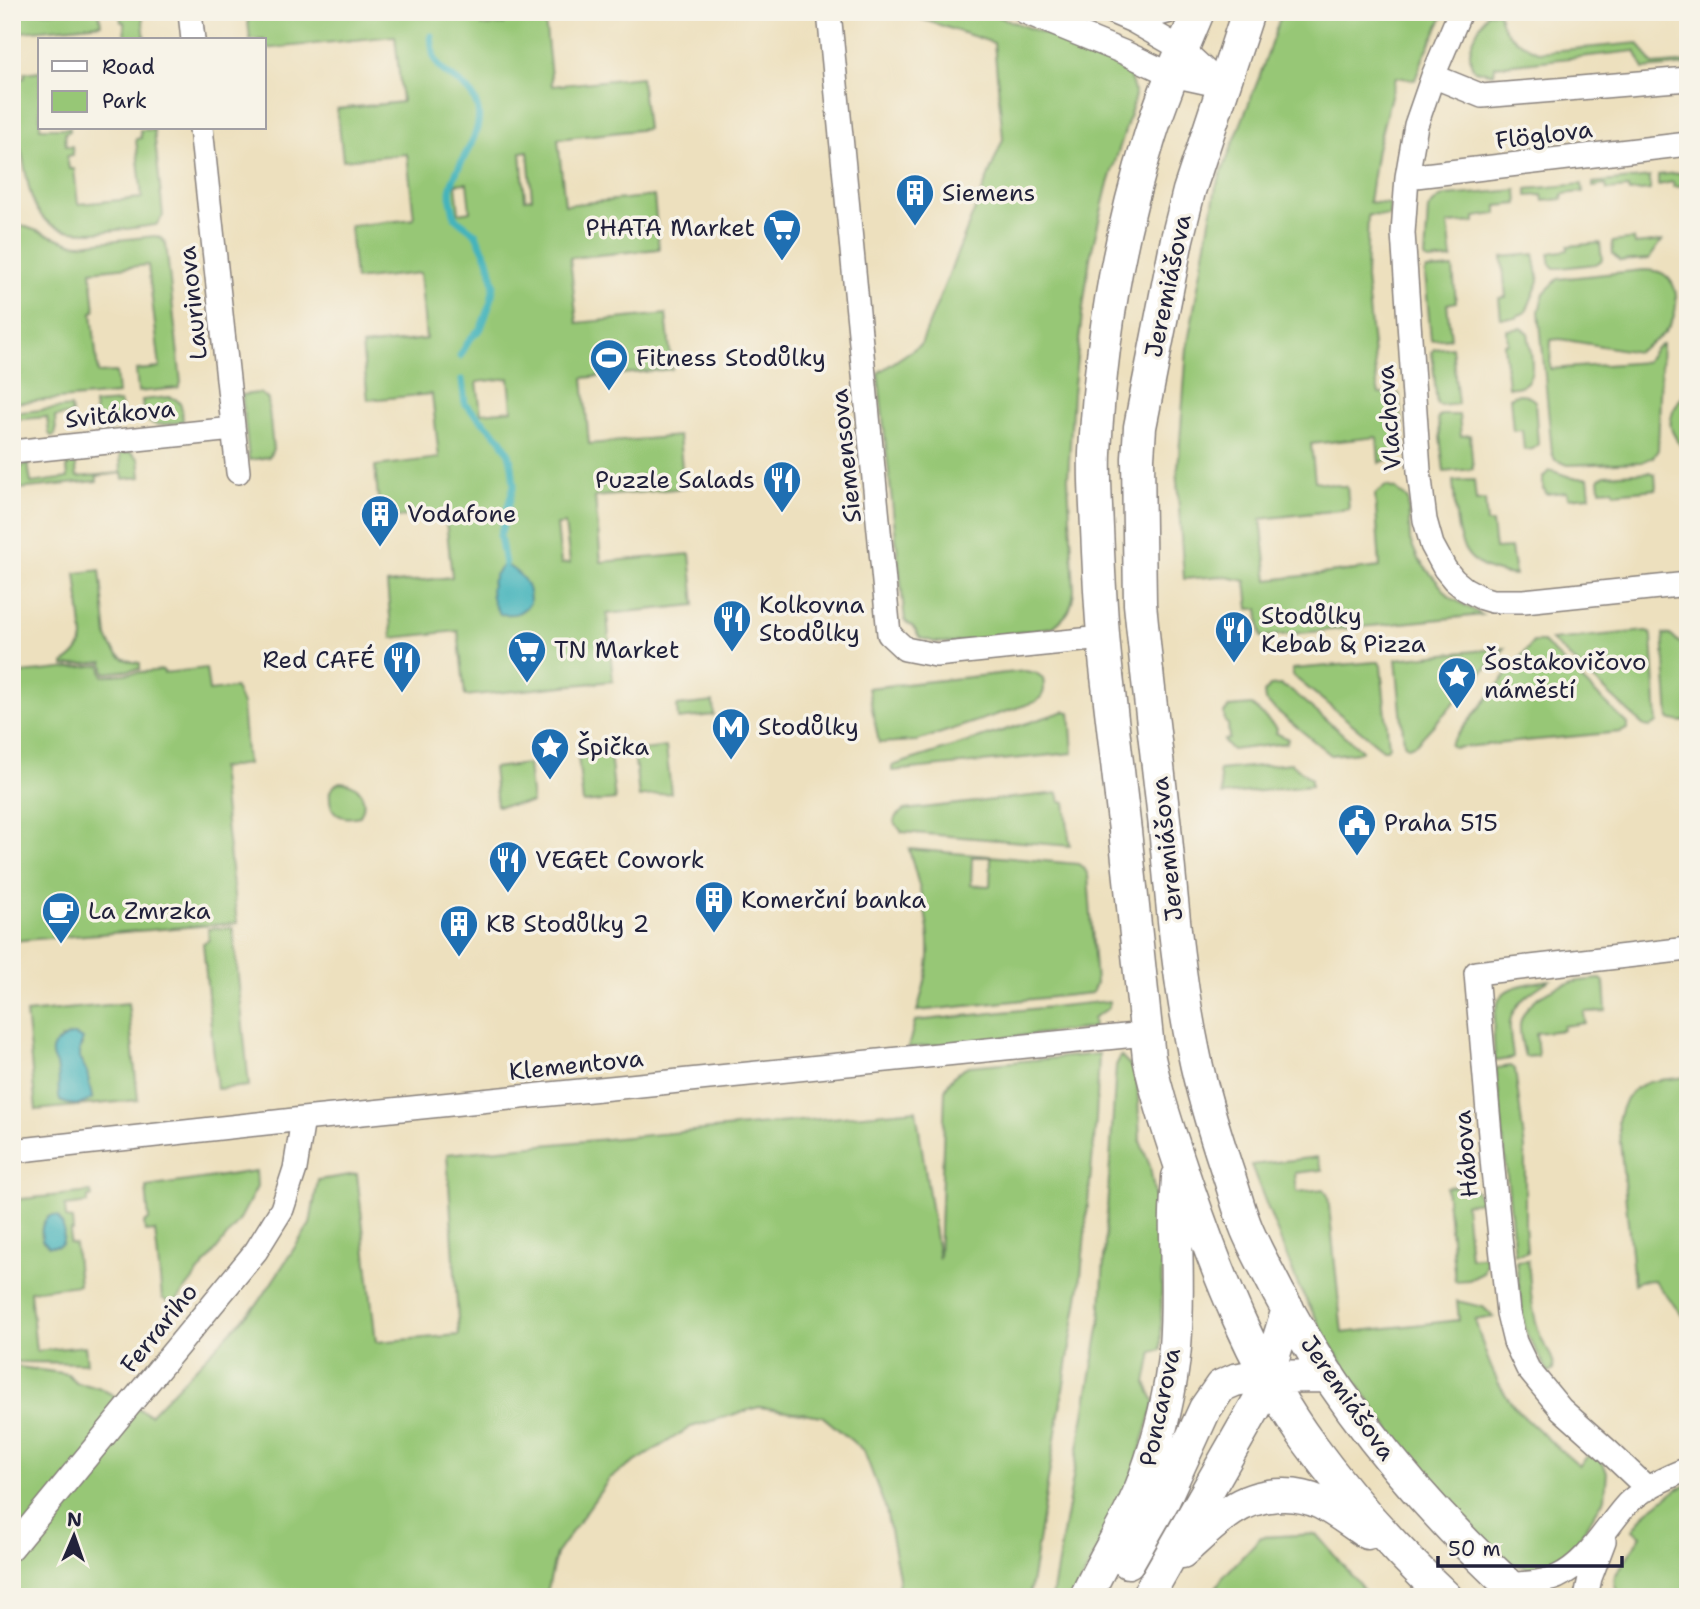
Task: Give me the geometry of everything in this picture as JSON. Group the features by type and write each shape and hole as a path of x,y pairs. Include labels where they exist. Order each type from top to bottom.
{"main road":[{"name":"Jeremiášova","path":"1198,12 1151,132 1125,228 1111,302 1094,456 1102,638 1145,1034 1155,1088 1179,1161 1214,1258 1268,1376 1307,1441 1356,1504 1405,1558 1446,1597"},
{"name":"Jeremiášova","path":"1248,12 1189,191 1140,427 1140,604 1179,967 1194,1052 1209,1114 1247,1231 1288,1309 1329,1376 1410,1484 1516,1591"},
{"name":"Poncarova","path":"1086,1597 1128,1518 1145,1477 1170,1384 1177,1310 1175,1233 1179,1161"},
{"path":"1147,1597 1261,1396 1288,1309"},
{"path":"1109,1597 1164,1499 1212,1396 1222,1386 1250,1377 1329,1376"},
{"path":"1164,1567 1232,1510 1251,1500 1289,1495 1307,1497 1323,1504 1405,1558"}],"street":[{"path":"190,12 192,38"},
{"name":"Siemensova","path":"829,12 889,634 905,649 936,655 1102,638"},
{"path":"1025,12 1123,52 1177,62"},
{"path":"1122,17 1167,12"},
{"name":"Vlachova","path":"1460,12 1416,125 1407,177 1403,233 1419,471 1429,534 1445,569 1454,580 1465,589 1492,601 1524,601 1688,584"},
{"path":"1122,17 1177,62 1223,86"},
{"name":"Flöglova","path":"1433,76 1482,96 1688,79"},
{"name":"Laurinova","path":"201,130 238,472"},
{"name":"Flöglova","path":"1407,177 1688,144"},
{"name":"Svitákova","path":"12,452 233,429"},
{"name":"Hábova","path":"1648,1489 1561,1409 1528,1369 1516,1342 1508,1313 1476,973 1688,948"},
{"name":"Klementova","path":"12,1151 1145,1034"},
{"name":"Ferrariho","path":"12,1548 256,1251 282,1209 295,1169 303,1119"},
{"path":"1516,1591 1570,1569 1594,1547 1629,1502 1688,1469"},
{"path":"1586,1597 1590,1578 1609,1528"}],"green space":[{"path":"12,12 99,12 101,24 12,33"},
{"path":"120,12 142,12 145,38 125,38 124,22 121,22"},
{"path":"247,12 480,12 482,26 504,24 502,12 615,12 545,20 552,86 641,77 647,129 558,139 565,205 654,196 659,249 570,258 577,323 666,314 672,369 583,378 589,444 679,436 684,488 595,497 601,562 690,554 695,605 607,614 613,681 465,696 458,631 392,638 387,584 452,577 445,512 380,519 375,466 439,458 432,394 368,400 362,346 426,339 420,273 355,280 350,226 414,219 407,154 343,160 337,109 402,102 395,36 266,49 266,38 250,38","holes":["528,151 532,198 525,199 521,152","467,183 470,211 459,213 456,184","509,378 512,410 481,413 477,382","565,524 570,563 561,564 557,525"]},
{"path":"900,12 986,12 1086,49 1123,68 1130,76 1135,95 1107,187 1090,258 1073,394 1068,479 1074,591 1068,612 1053,627 952,643 920,638 914,628 905,621 878,373 921,344 1003,139 994,43"},
{"path":"1282,12 1445,12 1415,80 1396,77 1377,149 1369,202 1390,204 1389,216 1368,215 1366,278 1379,394 1399,394 1404,445 1397,456 1379,463 1377,437 1311,444 1315,481 1347,487 1349,509 1261,519 1268,580 1380,567 1375,494 1386,486 1396,489 1408,500 1410,540 1418,559 1450,597 1482,615 1261,637 1258,609 1249,609 1246,581 1222,576 1184,579 1177,481 1187,348 1216,187"},
{"path":"1488,12 1499,12 1504,29 1517,41 1538,52 1638,43 1653,65 1688,62 1688,65 1644,69 1635,51 1495,66 1494,74 1475,70 1471,63 1471,48"},
{"path":"38,71 38,130 70,130 65,133 66,146 72,146 73,155 67,156 69,169 74,169 78,204 142,198 136,139 141,138 140,130 154,130 163,216 156,225 107,231 70,231 48,222 40,214 30,192 19,143 11,123 12,80 25,78 24,73"},
{"path":"1688,172 1688,186 1674,187 1673,182 1658,185 1658,175"},
{"path":"1650,177 1650,190 1629,192 1628,188 1607,190 1606,185 1593,187 1593,183"},
{"path":"1582,184 1583,192 1563,194 1562,199 1543,201 1542,195 1527,196 1527,189"},
{"path":"1517,190 1518,204 1497,206 1497,214 1475,217 1475,222 1448,224 1452,259 1425,259 1428,209 1438,199 1445,196"},
{"path":"12,222 71,243 155,236 163,240 166,244 181,383 178,388 138,392 136,370 160,368 148,265 91,271 98,373 116,372 118,394 12,403"},
{"path":"1634,239 1635,244 1662,241 1649,259 1620,261 1613,254 1612,242"},
{"path":"1600,243 1602,260 1596,264 1560,268 1551,265 1549,253 1568,250 1568,246"},
{"path":"1534,254 1539,281 1526,312 1517,318 1501,318 1499,298 1506,297 1502,257"},
{"path":"1453,268 1456,302 1447,304 1451,338 1431,340 1425,273 1427,270"},
{"path":"1643,270 1663,273 1674,287 1675,311 1665,332 1637,352 1560,339 1551,340 1550,369 1646,362 1662,344 1658,450 1653,457 1642,462 1568,465 1555,460 1552,453 1539,311 1544,293 1558,279"},
{"path":"1522,328 1528,333 1532,369 1526,383 1508,387 1504,344 1508,343 1507,330"},
{"path":"1452,347 1458,404 1440,406 1437,405 1432,352 1434,349"},
{"path":"1688,389 1688,457 1674,434 1671,420 1674,409"},
{"path":"259,393 268,400 273,449 269,457 249,460 242,395"},
{"path":"1521,394 1535,401 1538,444 1533,449 1524,450 1522,430 1513,431 1510,397"},
{"path":"169,397 179,403 183,422 162,425 147,421 143,415 142,400"},
{"path":"120,402 119,424 112,429 97,431 94,404"},
{"path":"71,407 72,414 55,417 54,436 49,433 47,417 12,420 12,413"},
{"path":"1441,415 1459,415 1461,436 1470,435 1473,469 1444,472 1438,418"},
{"path":"130,452 139,459 141,477 123,479 122,473 97,476 97,481 19,489 17,472 26,463 31,483 68,478 66,459 70,457 75,458 77,477 121,473 120,453"},
{"path":"1549,471 1573,478 1588,478 1590,496 1568,498 1567,492 1546,494 1543,477"},
{"path":"1655,474 1656,489 1614,493 1613,489 1600,490 1599,478 1605,475"},
{"path":"1474,480 1476,501 1485,500 1487,523 1492,523 1495,549 1511,548 1515,575 1479,565 1469,556 1462,544 1458,531 1453,481"},
{"path":"100,570 109,642 123,658 140,663 140,669 105,673 103,662 64,666 79,650 83,638 76,573"},
{"path":"1646,631 1652,636 1657,723 1650,727 1644,726 1551,640"},
{"path":"1663,634 1670,635 1688,649 1688,720 1680,722 1669,719"},
{"path":"1533,642 1543,642 1627,724 1627,729 1621,732 1454,748 1450,745 1454,739"},
{"path":"1505,648 1416,744 1408,747 1404,743 1396,659"},
{"path":"1379,662 1389,746 1387,749 1383,749 1292,675 1293,669"},
{"path":"101,665 103,676 206,668 209,691 235,688 242,704 247,764 220,768 237,923 12,941 12,674"},
{"path":"1025,671 1036,673 1043,678 1044,692 1035,702 917,741 879,743 868,688"},
{"path":"1280,685 1289,689 1362,750 1331,755 1265,701 1264,693 1270,686"},
{"path":"713,702 714,715 678,719 677,706"},
{"path":"1252,705 1277,729 1276,733 1288,739 1287,743 1232,750 1225,743 1224,740 1229,739 1224,713 1229,707"},
{"path":"1065,711 1070,712 1073,753 892,771 892,766"},
{"path":"666,747 671,793 639,797 634,751"},
{"path":"610,753 615,800 583,803 578,756"},
{"path":"1291,763 1311,779 1311,786 1222,795 1219,770"},
{"path":"528,764 532,803 497,806 493,768"},
{"path":"340,782 353,785 361,793 363,810 360,816 341,816 333,810 330,791"},
{"path":"1058,793 1060,802 1065,802 1070,846 902,832 894,822 896,816 904,810"},
{"path":"909,849 1078,864 1084,868 1088,875 1096,983 1092,993 917,1011 925,984 929,943 926,916","holes":["972,857 991,857 990,886 971,885"]},
{"path":"233,927 249,1086 217,1089 203,943 209,940 208,929"},
{"path":"1601,979 1604,982 1606,1011 1584,1012 1585,1023 1563,1026 1563,1030 1536,1033 1538,1056 1525,1057 1520,1025 1522,1016 1533,1002 1548,991 1566,984"},
{"path":"1550,980 1519,1003 1510,1023 1513,1057 1495,1061 1494,1018 1502,995 1517,986"},
{"path":"1109,1001 1109,1008 1093,1018 1094,1028 908,1048 915,1021"},
{"path":"128,1003 138,1100 36,1110 26,1013","holes":["71,1035 82,1045 79,1058 86,1072 92,1098 59,1076 52,1055 61,1039"]},
{"path":"1099,1054 1096,1120 1080,1286 1029,1597 897,1597 899,1577 886,1510 864,1451 822,1416 759,1407 691,1427 610,1478 556,1554 546,1597 12,1597 12,1366 68,1374 76,1383 98,1387 150,1415 259,1302 310,1224 318,1180 357,1174 376,1342 459,1335 447,1154 916,1110 939,1259 945,1090 951,1079 968,1066"},
{"path":"1121,1056 1137,1075 1140,1141 1150,1166 1159,1222 1162,1253 1161,1350 1152,1352 1146,1383 1155,1402 1129,1487 1074,1597 1052,1597 1100,1323 1116,1065"},
{"path":"1511,1066 1515,1069 1525,1149 1527,1252 1515,1254 1496,1068"},
{"path":"1688,1077 1688,1323 1655,1280 1634,1284 1618,1121 1622,1107 1635,1089 1652,1081"},
{"path":"1317,1157 1322,1170 1295,1173 1297,1192 1324,1189 1328,1196 1342,1333 1459,1320 1457,1301 1483,1307 1494,1317 1475,1320 1492,1370 1512,1404 1579,1466 1591,1452 1600,1457 1607,1472 1605,1498 1570,1552 1556,1562 1534,1570 1505,1561 1413,1463 1332,1348 1298,1285 1251,1165"},
{"path":"256,1171 257,1187 239,1221 173,1305 162,1298 155,1231 145,1232 144,1223 149,1220 146,1187"},
{"path":"1461,1186 1475,1190 1483,1202 1465,1204 1470,1258 1488,1256 1483,1273 1469,1280 1455,1281 1446,1187"},
{"path":"91,1192 92,1197 88,1197 88,1203 65,1206 66,1218 72,1220 73,1231 69,1243 75,1245 79,1285 30,1291 36,1351 85,1346 87,1363 12,1360 12,1200","holes":["50,1216 58,1246 49,1246 42,1240 42,1226"]},
{"path":"1528,1260 1536,1324 1553,1363 1553,1370 1549,1373 1527,1335 1523,1318 1516,1261"},
{"path":"1688,1485 1688,1597 1621,1597 1615,1587 1615,1576 1641,1536 1633,1530 1647,1511"},
{"path":"1316,1534 1370,1597 1210,1597 1222,1578 1261,1537"}],"water":[{"path":"505,564 524,580 530,596 530,603 520,612 513,614 500,614 491,594 495,575"},
{"path":"71,1035 83,1039 79,1058 87,1072 92,1098 76,1105 60,1101 58,1070 52,1055 55,1045"},
{"path":"50,1216 57,1216 63,1226 62,1244 58,1246 49,1246 42,1240 42,1226"}],"waterway":[{"path":"431,36 433,55 438,65 469,92 478,110 477,129 454,177 450,197 455,218 475,233 488,259 494,284 481,328 470,339 460,356"},
{"path":"462,380 465,404 501,439 512,466 514,485 500,536 505,564"}],"place":[{"name":"Siemens","path":"915,227"},
{"name":"PHATA Market","path":"782,262"},
{"name":"Fitness Stodůlky","path":"609,392"},
{"name":"Puzzle Salads","path":"782,514"},
{"name":"Vodafone","path":"380,548"},
{"name":"Kolkovna Stodůlky","path":"732,653"},
{"name":"Stodůlky Kebab & Pizza","path":"1234,664"},
{"name":"TN Market","path":"527,684"},
{"name":"Red CAFÉ","path":"402,694"},
{"name":"Šostakovičovo náměstí","path":"1457,710"},
{"name":"Stodůlky","path":"731,761"},
{"name":"Špička","path":"550,781"},
{"name":"Praha 515","path":"1357,857"},
{"name":"VEGEt Cowork","path":"508,894"},
{"name":"Komerční banka","path":"714,934"},
{"name":"La Zmrzka","path":"61,945"},
{"name":"KB Stodůlky 2","path":"459,958"}]}
